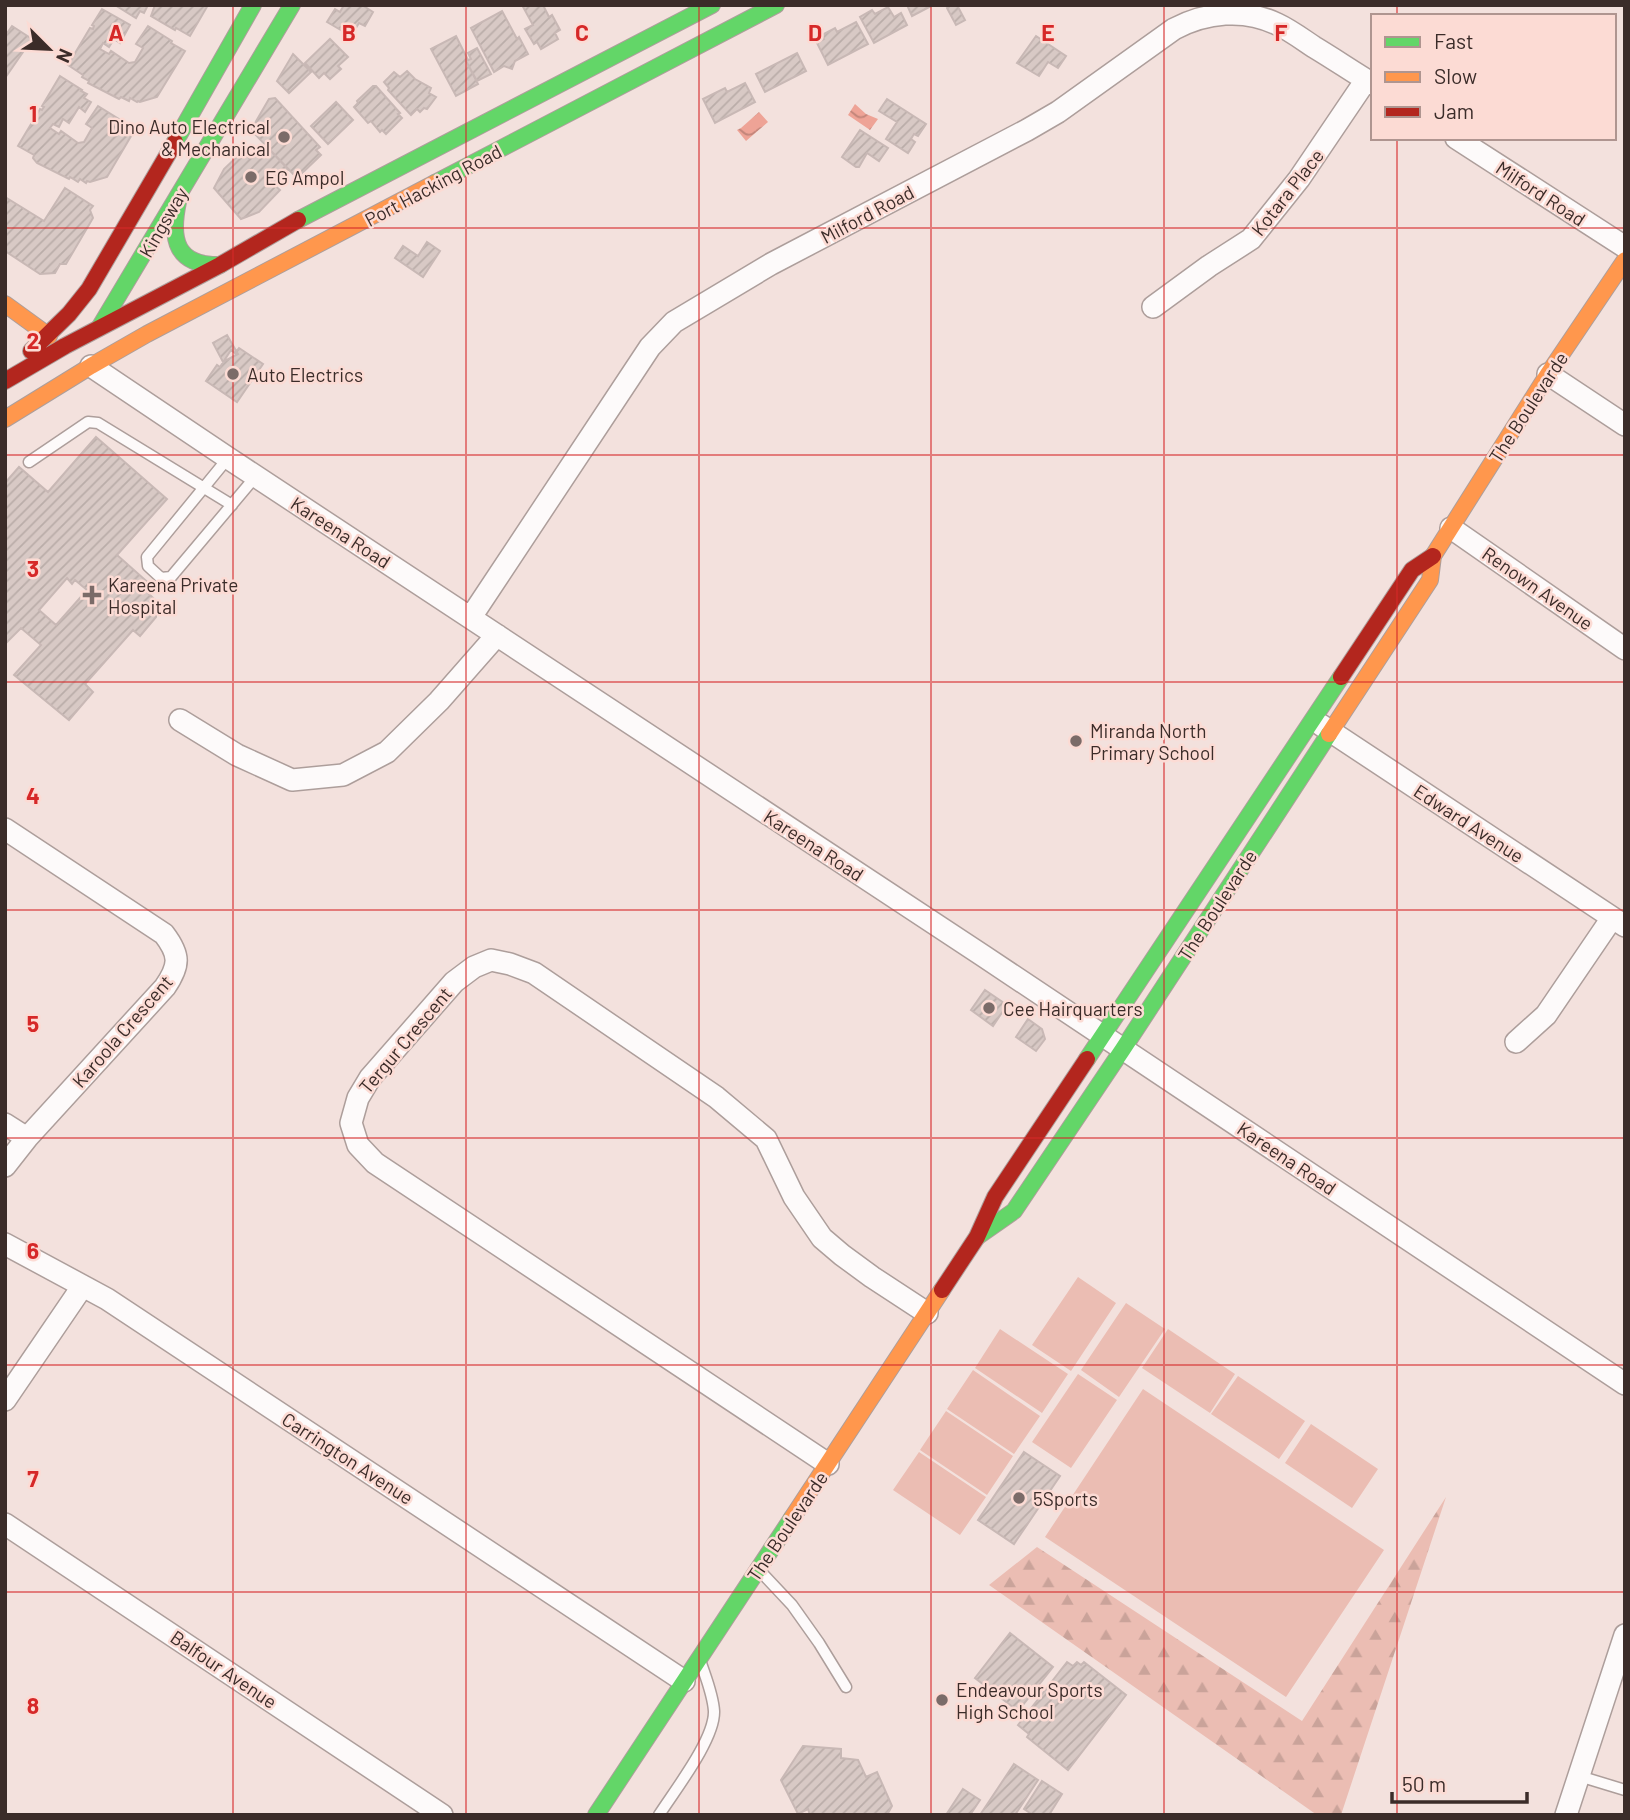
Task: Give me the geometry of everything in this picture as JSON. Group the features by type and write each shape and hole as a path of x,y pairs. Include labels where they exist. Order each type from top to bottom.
{"main road":[{"name":"Kingsway","path":"5,373 48,336 79,303 99,273 253,5"},
{"name":"Kingsway","path":"98,329 292,5"},
{"name":"Port Hacking Road","path":"78,356 98,329 220,265 298,220 712,5"},
{"name":"Port Hacking Road","path":"78,356 146,334 776,5"},
{"path":"183,186 174,222 177,247 198,265 220,265"},
{"name":"The Boulevarde","path":"977,1237 1014,1211 1123,1049 1322,726 1412,570 1433,556 1548,374 1625,260"},
{"name":"Kareena Road","path":"5,304 78,356"},
{"path":"5,382 78,356"},
{"path":"6,418 78,356"},
{"name":"The Boulevarde","path":"596,1815 977,1237 995,1197 1103,1036 1322,726"}],"street":[{"name":"Milford Road","path":"471,617 650,347 674,322 771,264 1027,130 1058,112 1174,29 1188,22 1212,15 1231,14 1253,16 1276,23 1369,82"},
{"name":"Kotara Place","path":"1153,307 1251,239 1299,179 1369,82"},
{"name":"Milford Road","path":"1459,140 1625,247"},
{"name":"Kareena Road","path":"78,356 1625,1384"},
{"path":"1548,374 1625,425"},
{"name":"Renown Avenue","path":"1451,528 1625,649"},
{"path":"180,720 237,755 292,780 343,775 387,752 439,701 497,635"},
{"name":"Edward Avenue","path":"1322,726 1618,922"},
{"name":"Karoola Crescent","path":"5,829 164,934 173,946 177,961 174,974 165,987 26,1138"},
{"path":"1516,1042 1546,1015 1618,922"},
{"name":"Tergur Crescent","path":"828,1464 375,1163 358,1145 351,1124 358,1098 370,1078 454,982 474,967 491,960 534,973 716,1097 765,1139 794,1197 822,1238 842,1255 927,1313"},
{"path":"5,1124 26,1138 5,1166"},
{"name":"Carrington Avenue","path":"5,1244 107,1299 684,1681"},
{"path":"5,1400 82,1287"},
{"name":"Balfour Avenue","path":"5,1524 442,1815"},
{"path":"1566,1815 1625,1634"}],"lane":[{"path":"29,462 88,422 98,423 232,505"},
{"path":"228,458 147,557 148,566 161,578 171,577 256,476"},
{"path":"758,1569 792,1605 846,1688"},
{"path":"659,1815 709,1735 714,1712 699,1657"},
{"path":"1578,1776 1625,1790"}],"green space":[{"path":"1078,1277 1116,1303 1071,1371 1032,1345"},
{"path":"1126,1303 1165,1329 1119,1397 1081,1370"},
{"path":"1000,1329 1068,1374 1042,1413 975,1368"},
{"path":"1168,1329 1235,1374 1210,1413 1142,1368"},
{"path":"973,1370 1040,1416 1014,1454 947,1409"},
{"path":"1078,1374 1117,1400 1071,1468 1032,1442"},
{"path":"1238,1376 1305,1421 1279,1459 1211,1414"},
{"path":"1143,1389 1384,1550 1286,1697 1045,1537"},
{"path":"946,1411 1013,1456 987,1495 920,1450"},
{"path":"1311,1424 1378,1469 1352,1508 1285,1463"},
{"path":"919,1452 986,1497 960,1535 893,1490"},
{"path":"1446,1497 1341,1815 1317,1815 989,1585 1037,1547 1302,1721"}],"water":[{"path":"855,104 866,114 878,119 870,130 848,115"},
{"path":"759,112 768,122 746,141 737,130"}],"building":[{"path":"115,5 148,5 144,13 140,11 136,18"},
{"path":"155,5 208,5 190,36 151,16"},
{"path":"344,5 362,5 373,12 365,26 359,23 351,36 327,22 335,9 340,12"},
{"path":"522,5 543,5 560,30 555,33 558,39 541,49 537,42 534,44 525,29 533,25"},
{"path":"907,5 933,5 912,16"},
{"path":"957,5 965,20 956,25 947,8"},
{"path":"888,7 894,17 901,13 907,25 874,43 860,17 872,10 875,14"},
{"path":"102,9 130,25 120,43 114,39 109,47 103,43 100,49 109,54 111,51 129,63 135,62 143,48 136,44 148,26 185,51 157,97 140,102 130,98 129,101 121,97 119,99 88,83 83,75 68,65 90,28 93,29 92,25"},
{"path":"502,11 528,54 515,61 512,69 504,66 494,72 471,28"},
{"path":"856,22 868,44 828,65 817,43 824,39 822,35 835,28 837,32"},
{"path":"12,26 32,39 5,78 5,36"},
{"path":"456,36 478,84 456,96 431,49"},
{"path":"1036,36 1066,56 1058,68 1048,62 1039,76 1017,63"},
{"path":"330,39 348,57 338,66 341,69 330,79 324,73 319,78 305,63"},
{"path":"477,48 491,74 477,81 466,61 471,59 468,53"},
{"path":"797,53 806,71 765,92 756,74"},
{"path":"293,54 311,72 289,93 277,81"},
{"path":"407,71 431,88 429,93 436,97 427,109 424,108 420,112 417,109 411,115 384,82 394,72 400,77"},
{"path":"60,76 87,94 84,98 91,102 85,112 79,107 69,123 63,119 59,127 53,124 50,128 59,134 61,131 78,143 84,142 92,128 86,124 98,106 134,131 107,177 86,183 80,179 78,182 70,177 69,179 37,163 34,155 18,146 40,109 44,107 42,106"},
{"path":"745,83 755,102 715,123 703,99 725,88 727,92"},
{"path":"376,86 402,118 386,134 382,130 380,132 371,121 368,123 354,107"},
{"name":"Dino Auto Electrical & Mechanical","path":"275,98 320,147 316,150 321,155 297,178 251,130 269,99"},
{"path":"887,99 926,124 918,136 914,134 911,139 915,142 908,153 886,139 897,122 879,111"},
{"path":"336,102 353,120 328,144 311,126"},
{"path":"860,130 888,148 879,161 867,153 859,167 856,167 842,157"},
{"name":"EG Ampol","path":"264,144 288,169 273,184 280,190 259,212 241,219 214,188 224,169 243,151 249,158"},
{"path":"65,188 93,206 90,210 93,218 66,264 60,264 55,273 40,274 5,251 5,197 44,221"},
{"path":"427,242 440,251 423,277 395,258 403,246 418,256"},
{"path":"227,335 238,354 223,362 213,343"},
{"name":"Auto Electrics","path":"239,348 263,364 237,402 206,381 217,365 220,367 231,350 235,353"},
{"path":"96,437 167,499 117,555 152,586 147,592 157,602 156,617 140,636 133,630 85,684 93,692 69,720 14,675 41,645 21,628 5,644 5,483 19,467 48,492","holes":["67,578 72,584 75,580 87,590 56,625 39,610"]},
{"name":"Cee Hairquarters","path":"985,990 1007,1005 993,1026 971,1010"},
{"path":"1028,1019 1042,1029 1045,1039 1036,1051 1016,1037"},
{"name":"5Sports","path":"1024,1452 1060,1476 1014,1544 978,1520"},
{"path":"1010,1633 1053,1667 1018,1711 975,1678"},
{"path":"1067,1662 1073,1666 1077,1662 1081,1665 1084,1662 1126,1695 1068,1770 1027,1737 1029,1734 1018,1725"},
{"path":"803,1746 841,1749 841,1758 858,1760 866,1777 877,1772 892,1806 887,1815 810,1815 808,1809 798,1814 781,1780"},
{"path":"1014,1764 1038,1780 1015,1815 980,1815"},
{"path":"1042,1781 1062,1794 1049,1815 1033,1815 1024,1809"},
{"path":"963,1789 980,1800 970,1815 946,1815"}],"traffic: fast":[{"path":"175,142 253,5"},
{"path":"99,328 292,5"},
{"path":"298,220 712,5"},
{"path":"435,183 776,5"},
{"path":"178,202 176,239 185,256 205,264 220,265"},
{"path":"1087,1059 1341,677"},
{"path":"977,1237 1014,1211 1329,734"},
{"path":"596,1815 792,1518"}],"traffic: slow":[{"path":"5,419 147,334 435,183"},
{"path":"1329,734 1430,580 1433,556 1548,374 1625,260"},
{"path":"5,304 49,336"},
{"path":"792,1518 942,1290"}],"traffic: jam":[{"path":"31,351 69,314 89,289 175,142"},
{"path":"5,381 298,220"},
{"path":"1341,677 1412,570 1433,556"},
{"path":"942,1290 977,1237 995,1197 1087,1059"}],"place":[{"name":"Dino Auto Electrical & Mechanical","path":"284,137"},
{"name":"EG Ampol","path":"251,177"},
{"name":"Auto Electrics","path":"233,374"},
{"name":"Kareena Private Hospital","path":"92,595"},
{"name":"Miranda North Primary School","path":"1076,741"},
{"name":"Cee Hairquarters","path":"989,1008"},
{"name":"5Sports","path":"1019,1498"},
{"name":"Endeavour Sports High School","path":"942,1700"}]}
